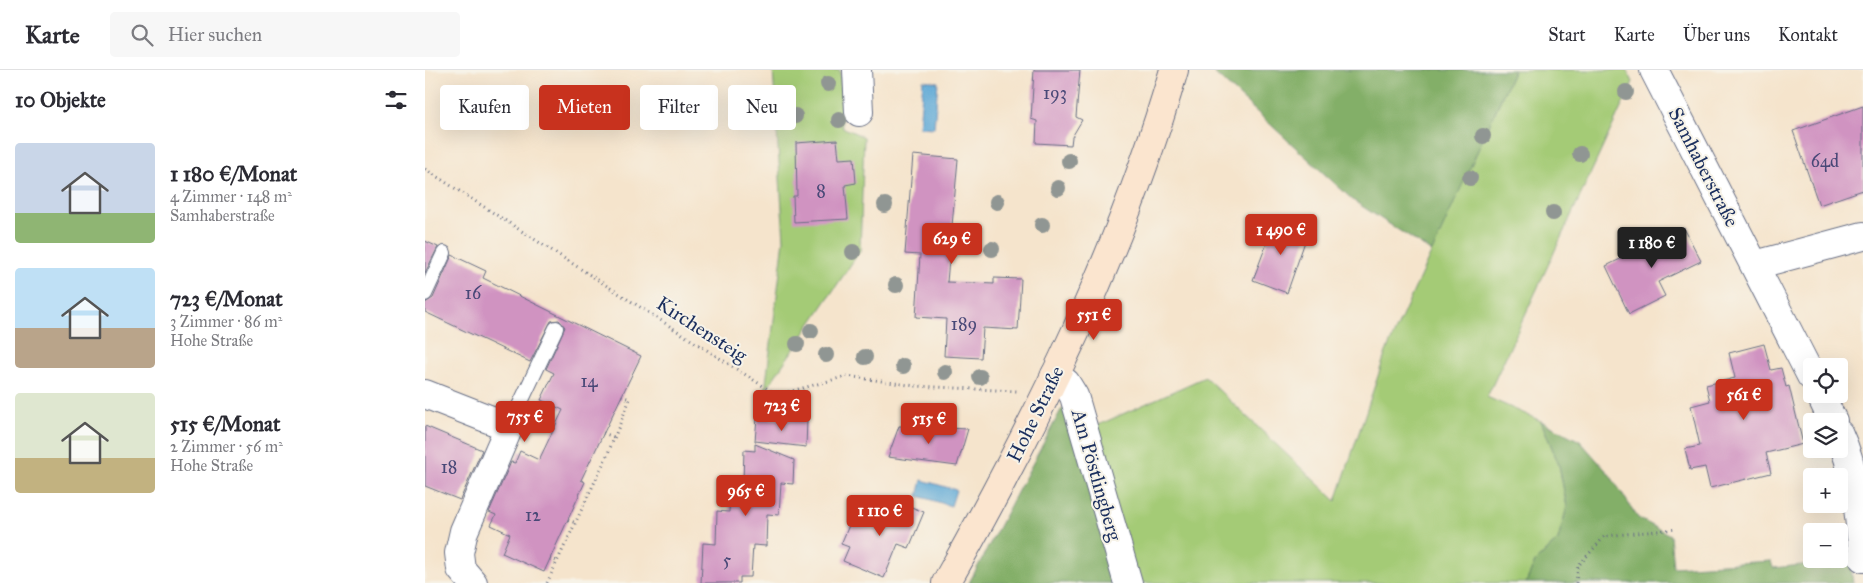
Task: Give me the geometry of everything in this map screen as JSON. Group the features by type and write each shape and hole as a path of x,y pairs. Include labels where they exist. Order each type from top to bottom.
{"main road":[{"name":"Hohe Straße","path":"946,583 1017,453 1055,375 1103,268 1131,200 1174,70"}],"street":[{"path":"857,70 859,112"},
{"name":"Samhaberstraße","path":"1654,70 1803,360"},
{"path":"1755,265 1863,236"},
{"name":"Am Pöstlingberg","path":"1055,375 1066,383 1074,396 1128,583"},
{"path":"425,394 509,426 464,531 459,553 461,569 473,583"},
{"path":"1848,456 1859,484 1863,558"}],"lane":[{"path":"425,294 444,253"},
{"path":"509,426 556,328"}],"path":[{"name":"Kirchensteig","path":"425,168 777,395 847,376 915,386 1023,392"},
{"path":"547,583 576,523 630,399 621,396"},
{"path":"603,433 614,437"},
{"path":"568,520 576,523"},
{"path":"1577,583 1578,566 1605,536 1677,529"},
{"path":"550,559 557,562"}],"green space":[{"path":"773,70 840,70 842,127 864,137 860,251 765,391 784,240 777,130 796,130 796,85 774,85"},
{"path":"1211,70 1514,70 1432,252 1354,201"},
{"path":"1514,70 1627,70 1633,82 1487,397 1541,421 1559,465 1567,507 1558,540 1535,562 1526,583 1135,583 1094,427 1205,377 1336,501 1386,352"},
{"path":"1066,408 1121,583 969,583 1061,410"},
{"path":"1541,421 1580,441 1610,475 1638,518 1670,535 1673,567 1771,561 1773,568 1803,565 1803,568 1848,568 1848,560 1850,560 1853,583 1526,583 1535,562 1558,540 1567,507 1559,465"}],"water":[{"path":"923,80 938,82 934,128 919,127"},
{"path":"922,480 956,490 951,506 918,496"}],"building":[{"path":"1034,70 1080,70 1076,117 1082,120 1072,137 1071,145 1036,143 1037,121 1031,119"},
{"path":"1863,106 1863,190 1819,205 1793,131"},
{"path":"837,140 839,159 854,158 856,183 845,185 848,219 794,222 793,196 797,196 796,143"},
{"path":"913,155 958,159 947,282 994,284 994,278 1021,279 1018,330 983,328 981,358 944,356 946,319 916,317 920,255 905,254"},
{"path":"1276,219 1309,230 1287,293 1253,280"},
{"path":"1684,228 1701,261 1658,282 1665,296 1629,314 1606,266"},
{"path":"425,241 438,247 425,273"},
{"path":"452,255 486,271 483,278 641,356 581,480 585,482 544,572 502,553 510,534 491,525 496,515 489,512 511,462 515,463 520,451 539,460 563,410 541,400 554,373 546,369 565,327 559,320 551,321 530,362 425,312 425,303 433,298"},
{"path":"1764,344 1771,370 1781,368 1786,387 1789,386 1803,444 1766,453 1771,473 1710,488 1705,467 1690,470 1685,449 1700,446 1691,406 1710,401 1706,385 1735,378 1729,353"},
{"path":"757,418 807,420 806,447 755,441"},
{"path":"425,426 482,450 460,500 425,486"},
{"path":"899,426 968,429 957,466 888,457"},
{"path":"755,444 794,460 793,484 781,483 779,515 767,514 766,546 753,545 751,577 740,577 740,583 701,583 703,543 716,544 717,511 729,512 731,481 743,482 744,450 755,451"},
{"path":"891,499 924,512 909,548 898,544 884,578 843,561 849,547 841,544 856,509 882,520"}]}
